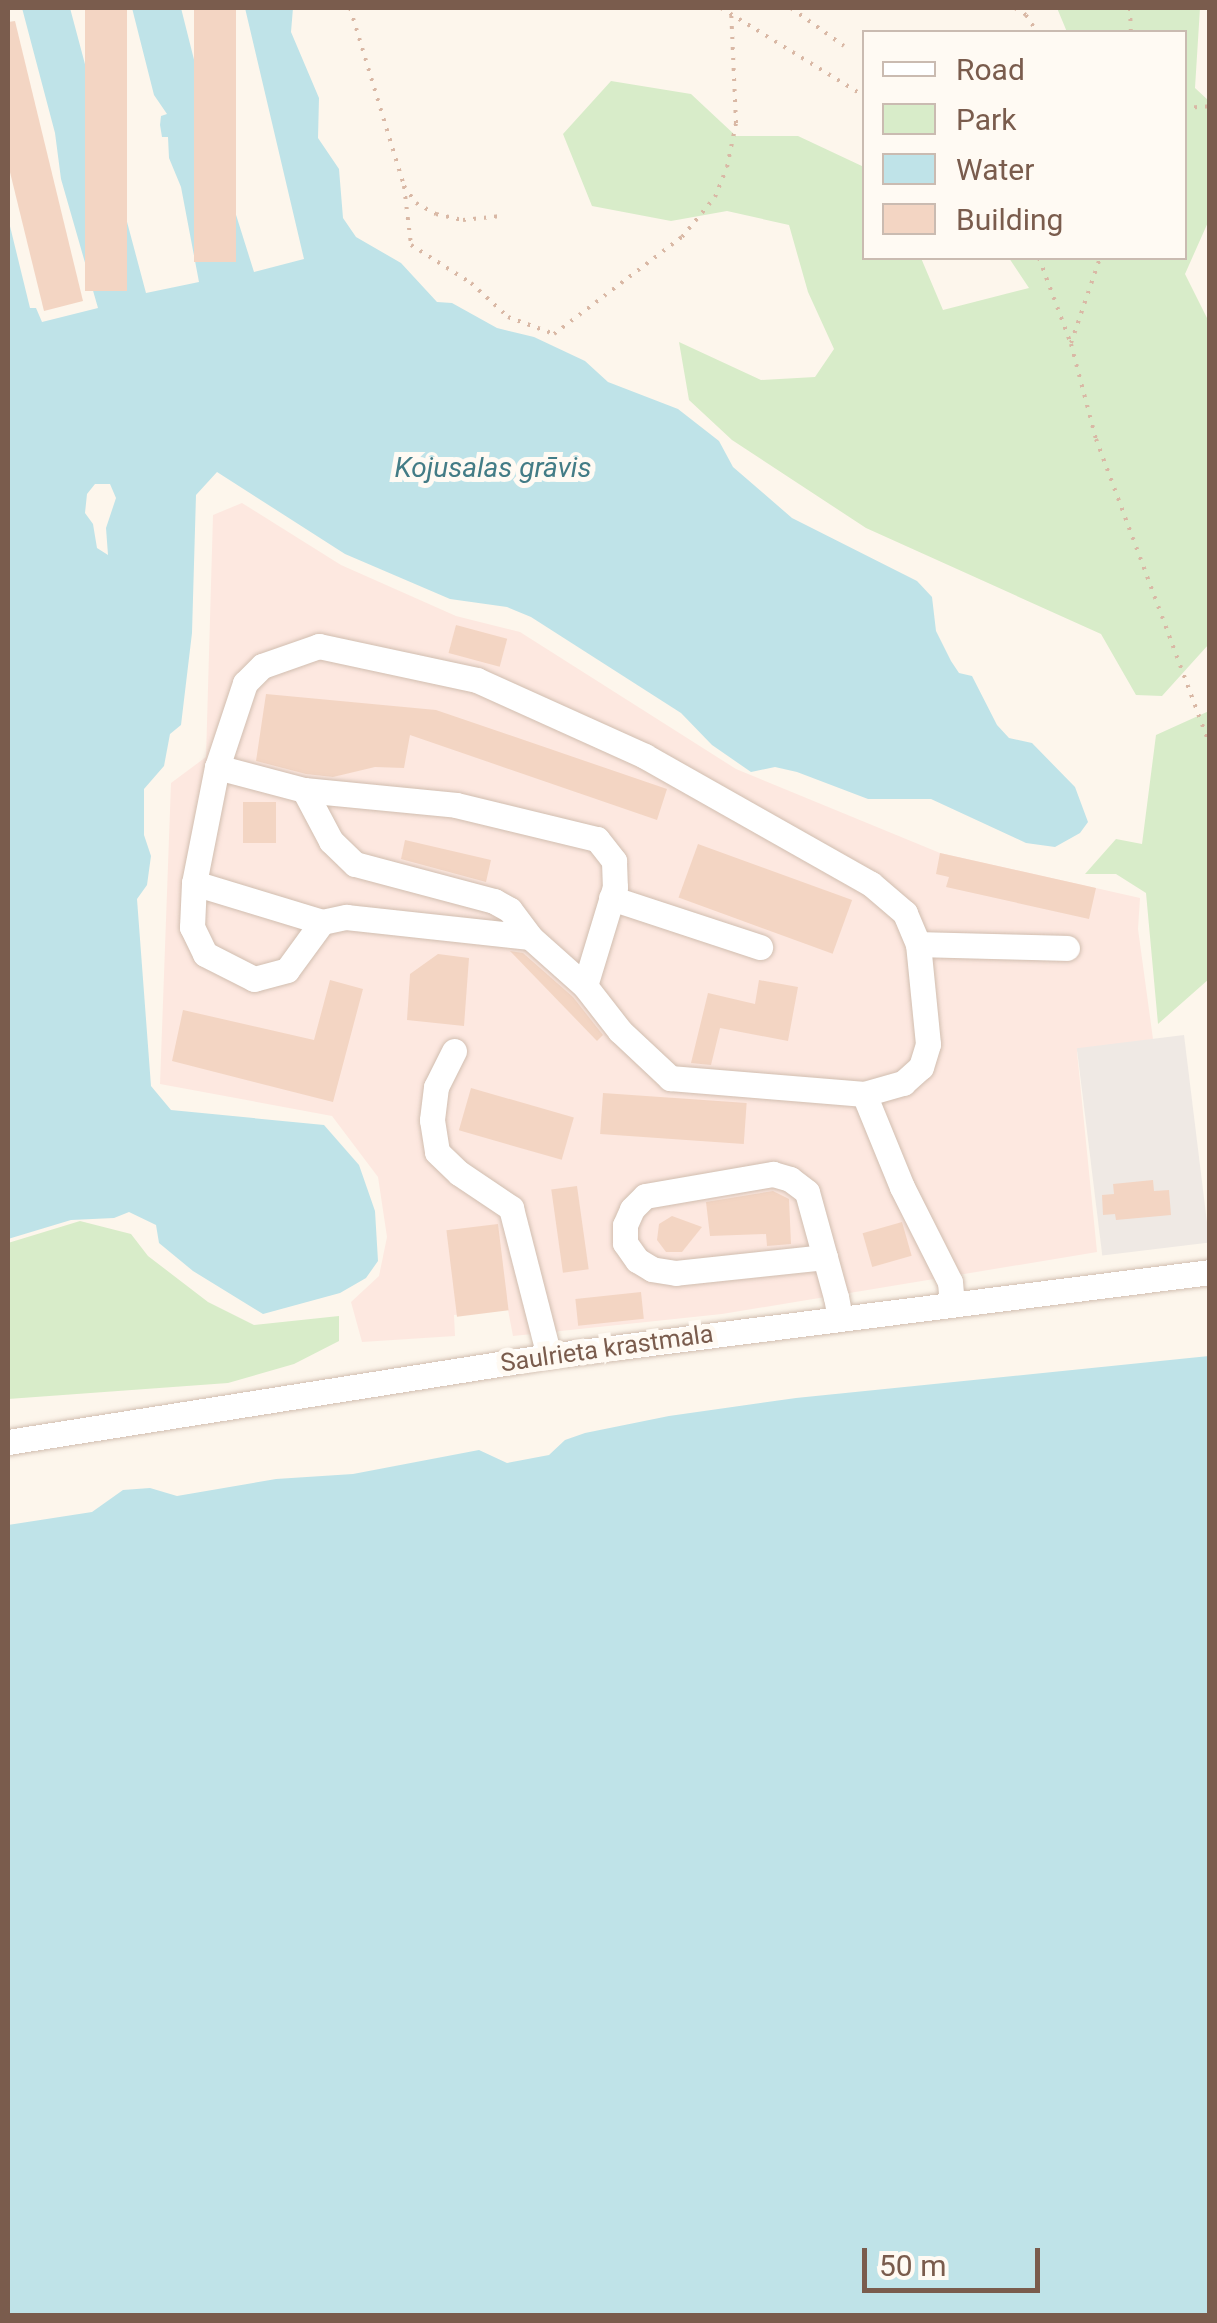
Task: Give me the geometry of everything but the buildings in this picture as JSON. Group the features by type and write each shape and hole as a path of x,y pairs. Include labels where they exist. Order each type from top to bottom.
{"street":[{"path":"304,790 331,842 355,864 494,900 510,910 530,937 586,986 620,1031 670,1078 864,1094 903,1083 921,1067 928,1044 918,944 905,913 871,884 645,756 477,680 319,646 262,666 245,683 217,767 194,883 192,927 204,954 254,979 287,970 322,922"},
{"path":"217,767 304,790 456,805 598,839 614,862 611,898 586,986"},
{"path":"194,883 322,922 381,918 530,937"},
{"path":"611,898 760,946"},
{"path":"918,944 1067,948"},
{"path":"454,1051 436,1087 432,1120 437,1152 459,1173 511,1208 549,1356"},
{"path":"864,1094 902,1188 950,1282 952,1304"},
{"path":"825,1257 676,1274 652,1269 637,1260 626,1243 624,1224 632,1208 645,1196 772,1174 807,1192 825,1257 840,1318"},
{"name":"Saulrieta krastmala","path":"8,1442 549,1356 1210,1272"}],"path":[{"path":"350,8 404,186 411,245 472,283 508,317 554,334 682,237 716,197 736,123 731,9"},
{"path":"721,8 731,9 862,95"},
{"path":"791,8 844,46"},
{"path":"1016,8 1035,30"},
{"path":"404,186 416,203 436,214 463,220 501,216"},
{"path":"1040,260 1071,344 1096,439 1210,745"},
{"path":"1071,344 1099,260"}],"shaded area":[{"path":"242,503 341,565 456,616 520,632 736,769 940,853 1140,898 1138,929 1153,1039 1077,1052 1097,1252 722,1314 513,1336 508,1310 454,1315 455,1336 362,1342 351,1302 379,1276 387,1237 378,1177 332,1116 160,1084 171,783 206,757 213,515"},
{"path":"1184,1035 1209,1242 1102,1256 1077,1048"}],"green space":[{"path":"1057,8 1200,8 1195,88 1209,101 1209,220 1185,274 1209,322 1209,644 1162,696 1136,695 1101,634 866,528 732,440 689,400 679,342 761,380 815,377 834,349 808,292 789,225 727,211 671,221 592,206 563,134 611,81 691,94 736,136 798,136 862,166 862,260 922,260 943,310 1029,288 1010,260 1187,260 1187,30 1066,30"},
{"path":"1209,711 1209,979 1158,1024 1146,893 1116,874 1085,874 1116,839 1142,844 1156,735"},
{"path":"80,1221 131,1234 148,1256 208,1302 254,1325 339,1316 339,1341 294,1364 228,1383 8,1399 8,1243"}],"water":[{"name":"Kojusalas grāvis","path":"22,8 70,8 146,293 199,282 181,187 169,158 168,137 162,137 161,116 167,114 154,95 132,8 181,8 221,167 254,272 304,259 245,8 293,8 291,32 319,98 318,138 339,169 343,218 356,237 401,263 437,302 452,303 497,328 534,337 585,361 608,382 678,409 719,441 733,467 792,518 917,581 932,597 936,631 959,673 972,676 997,725 1009,738 1032,743 1075,787 1088,822 1080,833 1055,847 1026,843 931,799 868,799 797,772 775,767 751,772 712,745 681,713 531,617 507,607 450,599 345,554 217,472 196,495 192,633 181,725 170,734 164,766 144,789 144,835 151,856 147,885 137,899 151,1086 171,1110 324,1125 359,1165 375,1211 378,1261 366,1278 340,1293 263,1314 193,1271 159,1243 156,1225 129,1212 114,1218 71,1220 8,1239 8,218 30,308 36,308 42,322 98,308 61,179 55,133","holes":["95,484 110,484 116,498 106,528 108,555 97,548 93,524 85,513 87,494"]},
{"path":"1209,1356 1209,2315 8,2315 8,1525 92,1512 123,1490 150,1488 177,1496 276,1479 353,1474 479,1450 507,1463 549,1455 565,1440 585,1433 669,1416 796,1398"}]}
